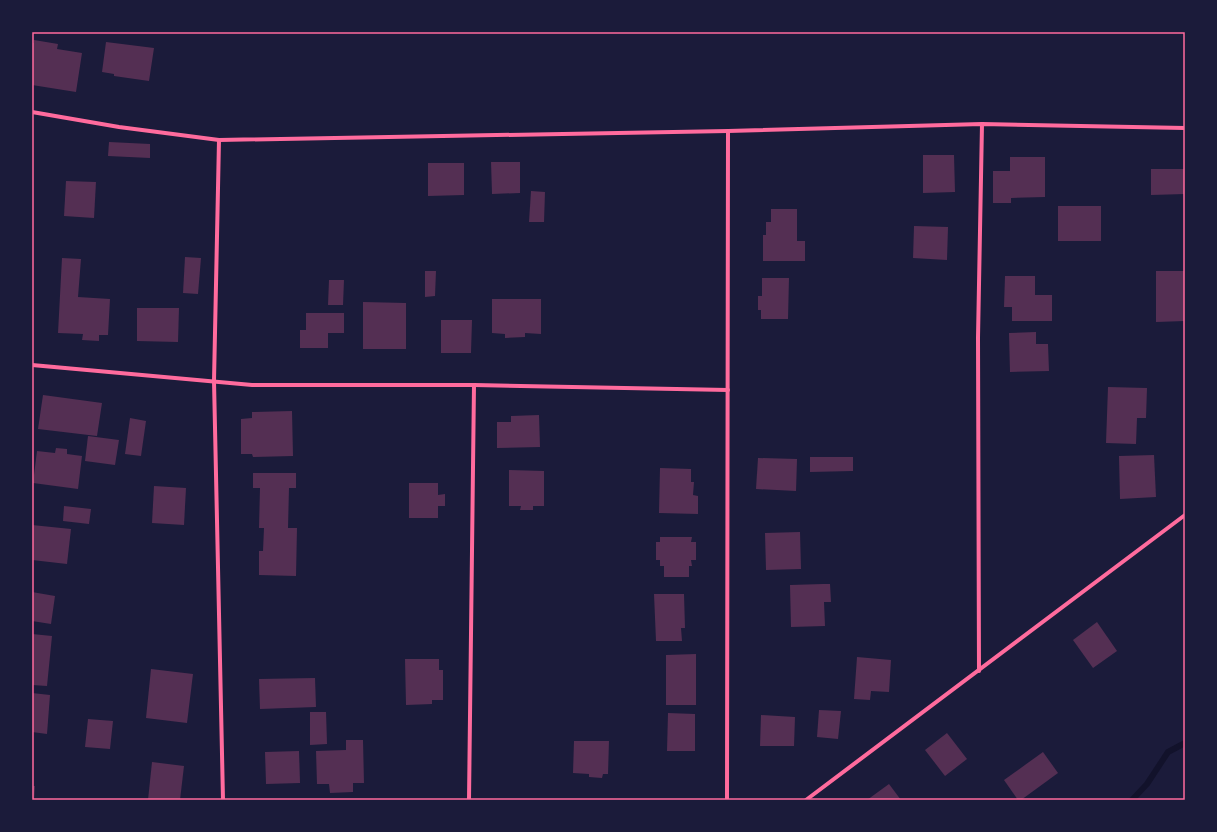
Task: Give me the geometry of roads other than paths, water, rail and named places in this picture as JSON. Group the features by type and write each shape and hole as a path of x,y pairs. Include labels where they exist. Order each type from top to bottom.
{"street":[{"path":"32,112 119,127 219,140 728,131 982,124 1185,128"},
{"path":"979,671 978,338 982,124"},
{"path":"727,800 728,131"},
{"path":"219,140 214,381 223,800"},
{"path":"32,365 252,385 474,385 728,390"},
{"path":"469,800 474,385"},
{"path":"806,800 1185,515"}],"waterway":[{"path":"1132,800 1147,784 1168,752 1185,743"}]}
